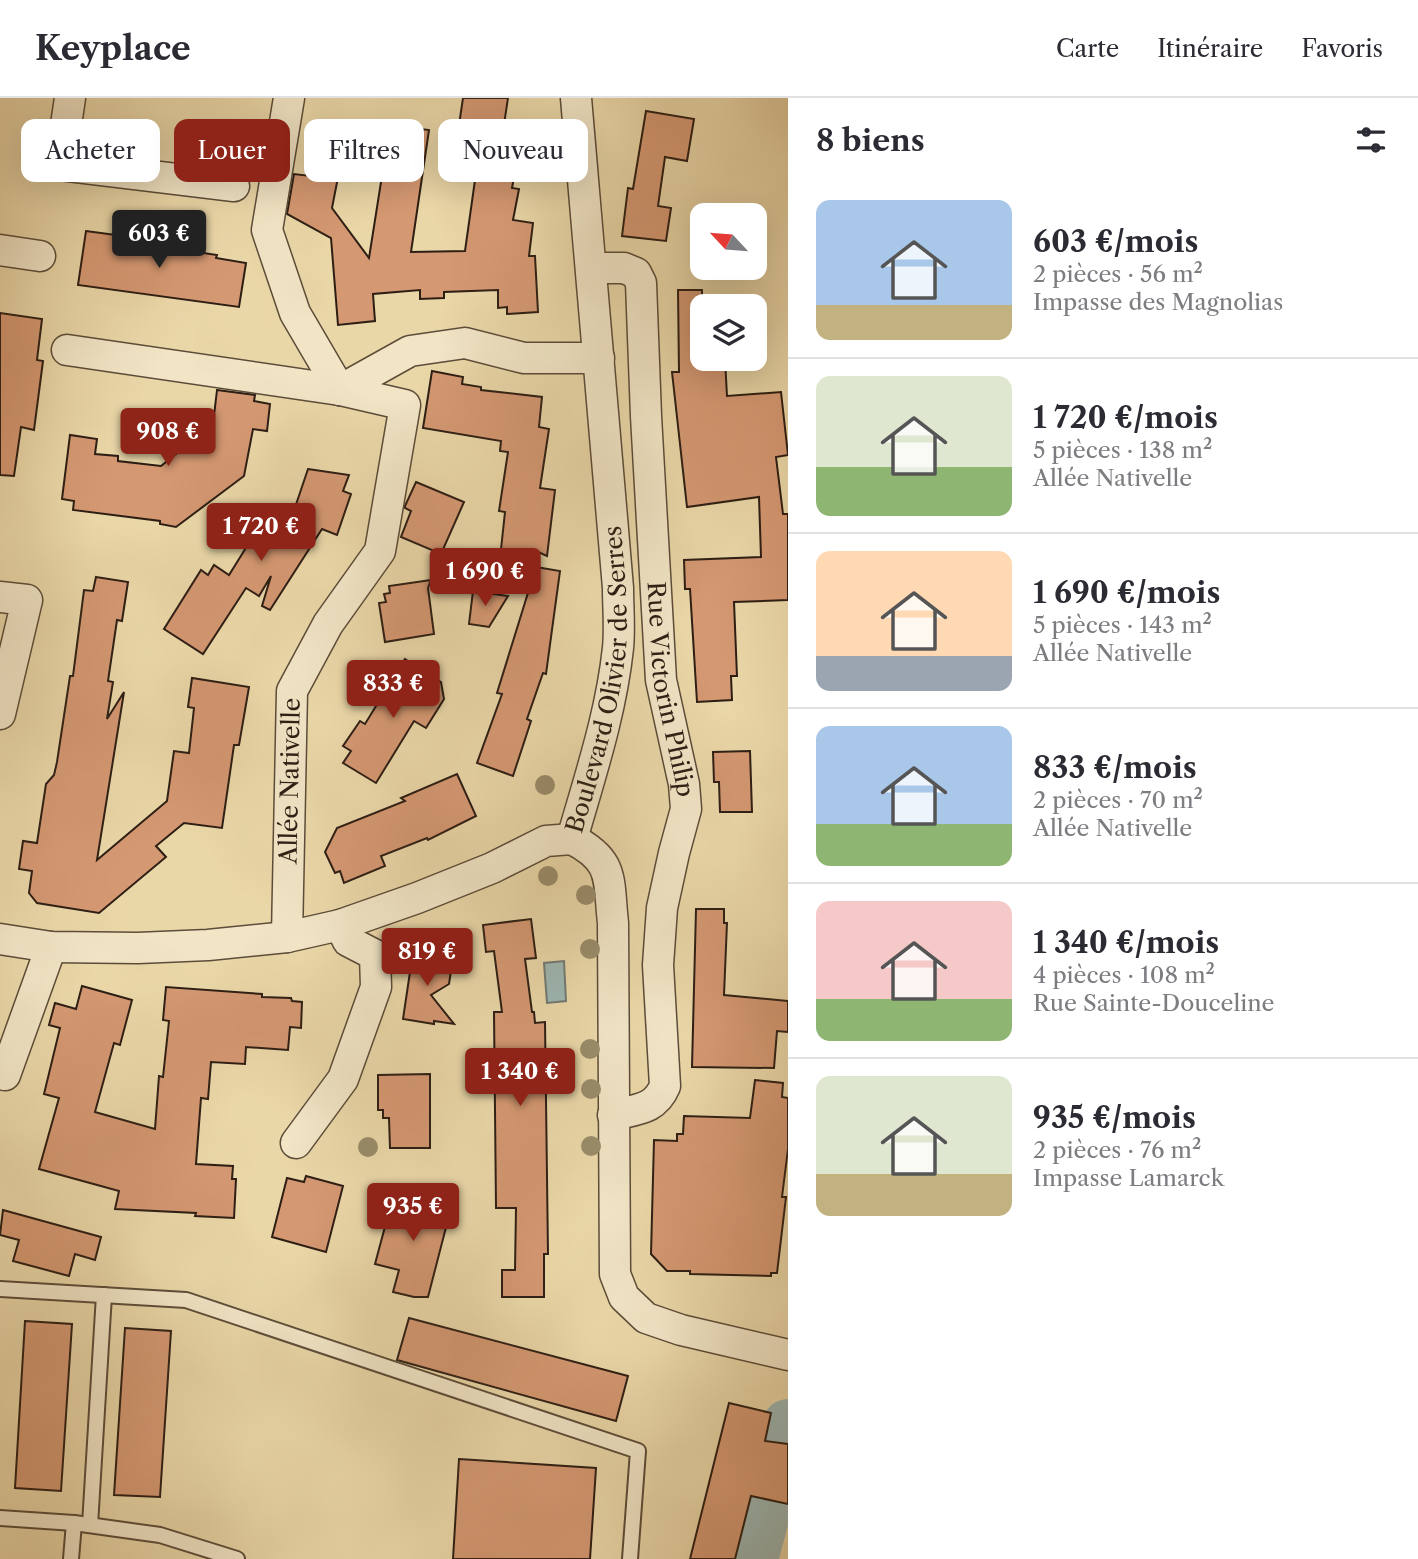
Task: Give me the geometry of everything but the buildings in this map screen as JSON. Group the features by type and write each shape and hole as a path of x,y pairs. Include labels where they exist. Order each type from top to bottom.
{"street":[{"path":"70,98 60,165 234,186"},
{"path":"289,98 267,230 295,313 340,390"},
{"name":"Boulevard Olivier de Serres","path":"0,939 51,947 138,948 208,945 287,937 340,925 492,868 546,841 572,839 600,744 612,694 619,645 618,588 576,98"},
{"path":"0,250 40,256"},
{"name":"Rue Victorin Philip","path":"592,268 624,268 636,273 641,283 661,680 684,784 686,809 662,908 658,965 665,1086 660,1098 648,1107 613,1115"},
{"path":"67,350 340,390 410,351 465,343 524,358 599,358"},
{"name":"Allée Nativelle","path":"287,937 292,691 328,624 380,551 405,405 340,390"},
{"path":"0,597 27,600 0,714"},
{"path":"572,839 591,849 606,867 613,923 615,1274 625,1297 646,1318 681,1330 788,1355"},
{"path":"296,1143 343,1079 376,987 375,955 348,941 340,925"},
{"path":"0,1073 5,1074 51,947"}],"lane":[{"path":"0,1289 186,1300 638,1451 630,1559"},
{"path":"90,1525 104,1295"},
{"path":"0,1518 74,1523 160,1535 237,1559"},
{"path":"71,1559 74,1523"}],"water":[{"path":"564,961 566,1001 547,1003 544,963"}],"waterway":[{"path":"752,1559 788,1425"}]}
